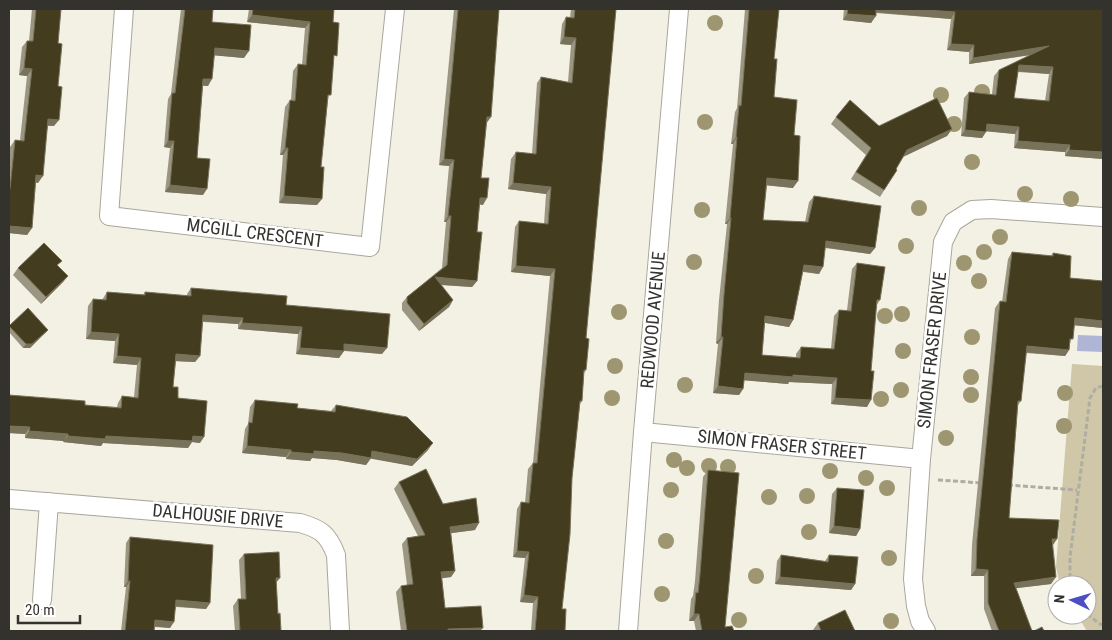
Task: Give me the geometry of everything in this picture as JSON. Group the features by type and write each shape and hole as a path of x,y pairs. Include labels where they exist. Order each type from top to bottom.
{"street":[{"name":"MCGILL CRESCENT","path":"124,9 109,216 370,247 394,9"},
{"name":"REDWOOD AVENUE","path":"628,631 679,9"},
{"name":"SIMON FRASER DRIVE","path":"926,631 920,622 916,606 913,579 919,479 943,242 953,222 972,210 991,209 1103,217"},
{"name":"SIMON FRASER STREET","path":"643,432 921,459"},
{"name":"DALHOUSIE DRIVE","path":"9,499 300,523 313,527 325,534 332,544 336,555 340,631"},
{"path":"42,600 49,502"}],"path":[{"path":"1070,575 1077,490 1090,398 1096,388 1103,386"},
{"path":"919,479 988,484"},
{"path":"998,484 1077,490"}],"shaded area":[{"path":"1072,364 1103,366 1103,631 1087,631 1083,625 1097,625 1097,575 1058,575 1056,567"}],"water":[{"path":"1078,335 1103,336 1103,352 1077,351"}],"building":[{"path":"36,9 61,9 58,43 62,44 58,86 62,87 59,120 48,119 43,176 36,175 32,228 9,226 9,189 15,140 24,141 32,69 24,68 27,41 33,41"},
{"path":"185,9 213,9 212,22 251,25 249,51 215,48 212,79 203,79 197,158 210,159 207,189 170,185 174,141 168,141 172,93 175,93"},
{"path":"253,9 334,9 333,22 339,23 337,56 334,55 331,95 328,95 321,167 324,167 322,199 284,196 288,148 285,148 290,100 295,101 298,64 306,65 310,22 252,15"},
{"path":"458,9 499,9 491,117 487,117 481,178 489,178 487,198 480,198 477,232 482,232 477,281 435,277 453,300 424,324 407,303 407,297 447,265 451,216 448,216 454,160 444,159"},
{"path":"575,9 616,9 586,338 589,339 572,478 570,534 562,609 566,609 565,631 535,631 538,597 524,595 529,552 517,551 521,502 529,503 533,463 537,463 555,269 516,266 519,221 548,224 551,187 513,183 516,152 536,154 541,77 572,83 576,38 564,37 566,17 574,18"},
{"path":"749,9 779,9 774,59 777,59 774,97 797,100 794,135 800,136 798,181 767,178 763,220 808,222 814,196 881,206 875,248 826,241 823,267 804,265 793,320 765,316 762,355 800,358 801,347 834,349 839,310 851,311 857,263 885,267 880,300 877,300 871,371 874,371 871,400 835,398 837,378 745,373 743,389 718,386 736,137 739,105 741,106"},
{"path":"848,9 876,9 876,16 847,14"},
{"path":"911,9 1103,9 1103,152 1069,150 1070,145 1018,141 1019,127 987,124 986,132 965,130 969,92 996,95 999,70 1049,46 973,58 974,45 951,44 955,12","holes":["1019,65 1053,67 1049,101 1014,98"]},
{"path":"937,98 952,129 907,150 884,190 856,172 871,148 836,117 850,100 879,126"},
{"path":"44,243 62,261 57,265 68,276 46,297 18,268"},
{"path":"1012,252 1053,256 1053,253 1071,256 1070,278 1103,281 1103,321 1075,318 1073,339 1070,339 1069,350 1027,346 1021,401 1018,401 1009,518 1059,520 1057,539 1052,539 1056,575 1047,575 1047,578 1014,583 1032,631 999,631 988,603 988,570 976,569 977,539 1000,301 1006,302"},
{"path":"191,288 287,296 286,305 390,314 387,348 344,344 344,351 300,348 302,327 242,323 243,318 203,315 200,356 176,354 173,387 178,387 178,398 207,401 204,437 193,436 192,441 106,436 105,439 29,431 30,427 9,426 9,395 85,401 85,405 121,408 122,396 138,398 141,358 117,356 119,334 91,332 93,299 106,300 107,292 145,295 145,292 191,296"},
{"path":"28,308 48,330 32,344 26,344 9,326"},
{"path":"255,400 298,404 297,408 335,412 336,405 407,417 433,443 417,459 372,451 371,458 342,453 314,451 314,454 247,446 249,422 252,423"},
{"path":"426,469 443,504 476,498 479,523 450,527 455,571 441,572 445,608 481,606 483,628 448,629 448,631 407,631 401,586 413,584 407,538 425,535 399,482"},
{"path":"708,470 739,473 725,627 732,626 734,631 702,631 699,614 694,614 700,574"},
{"path":"837,488 864,490 860,529 834,526"},
{"path":"130,537 213,545 210,603 176,600 174,622 155,620 154,631 125,631 130,581 128,581"},
{"path":"279,552 280,578 276,578 281,631 240,631 238,599 246,599 244,554"},
{"path":"781,555 828,562 829,555 858,557 855,584 780,577"},
{"path":"845,610 855,631 821,631 818,623"},
{"path":"1042,627 1044,631 1034,631"}]}
